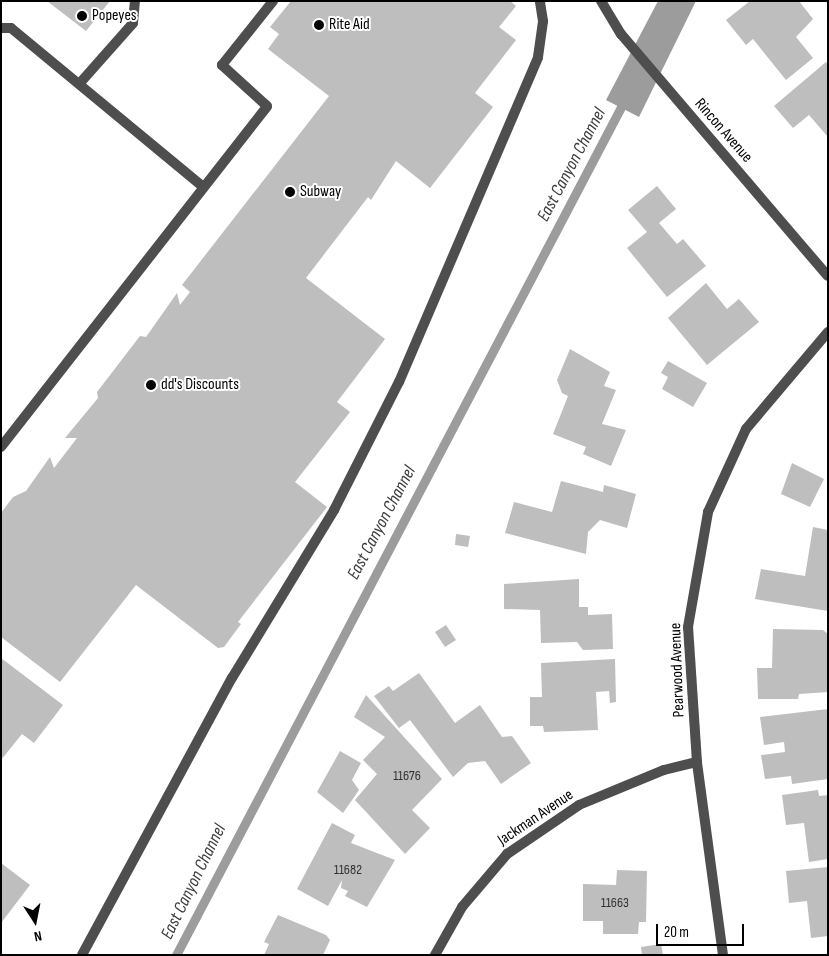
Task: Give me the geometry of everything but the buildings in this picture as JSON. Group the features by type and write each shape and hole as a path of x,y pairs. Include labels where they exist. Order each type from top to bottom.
{"street":[{"path":"80,83 133,23 135,1"},
{"path":"1,447 267,106 222,65 273,1"},
{"path":"82,955 232,678 334,510 399,382 538,57 543,21 540,1"},
{"name":"Rincon Avenue","path":"601,1 621,34 828,276"},
{"path":"1,28 11,28 80,83 203,187"},
{"name":"Pearwood Avenue","path":"722,955 697,762 688,627 708,512 746,430 828,332"},
{"name":"Jackman Avenue","path":"435,955 462,907 507,854 579,805 664,770 697,762"}],"shaded area":[{"path":"658,1 696,1 639,117 606,100"}],"waterway":[{"name":"East Canyon Channel","path":"176,955 621,107"}],"place":[{"name":"Popeyes","path":"82,16"},
{"name":"Rite Aid","path":"319,25"},
{"name":"Subway","path":"290,192"},
{"name":"dd's Discounts","path":"151,385"}]}
